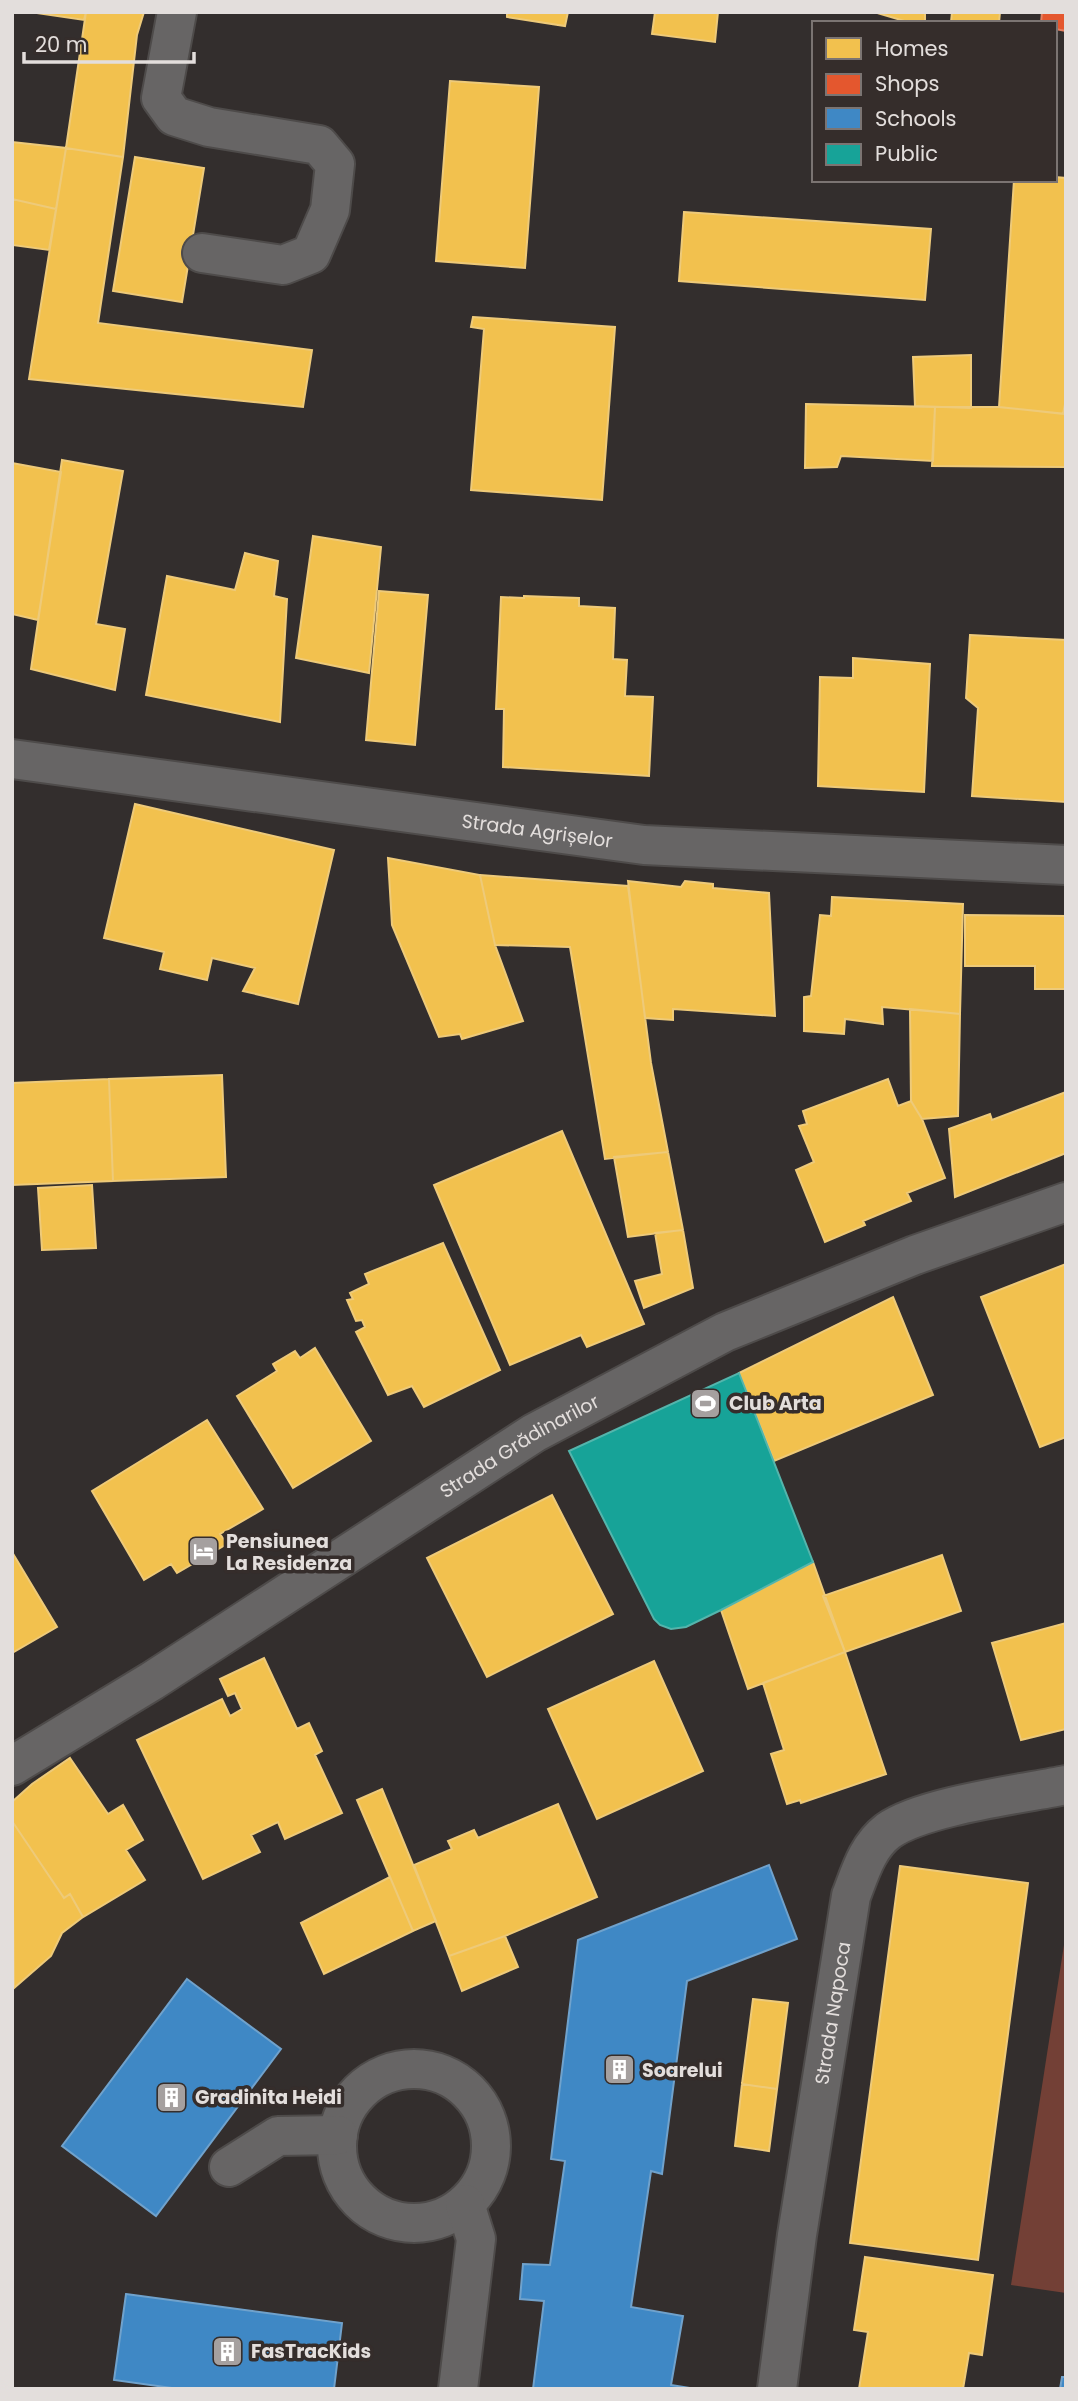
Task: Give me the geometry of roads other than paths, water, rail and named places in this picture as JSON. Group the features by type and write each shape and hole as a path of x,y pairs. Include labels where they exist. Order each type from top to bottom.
{"street":[{"path":"177,12 161,99 174,116 209,127 319,145 335,164 330,210 312,254 283,265 202,253"},
{"name":"Strada Agrișelor","path":"12,759 644,845 1066,865"},
{"name":"Strada Grădinarilor","path":"12,1766 152,1681 534,1433 726,1332 915,1255 1066,1202"},
{"name":"Strada Napoca","path":"777,2389 797,2235 850,1896 866,1856 887,1832 916,1817 1066,1786"},
{"path":"412,2068 438,2072 462,2085 480,2105 490,2130 490,2157 482,2183 466,2204 446,2216 423,2224 399,2222 377,2214 359,2200 345,2181 338,2158 338,2135 347,2109 363,2088 386,2074 412,2068"},
{"path":"229,2167 278,2136 338,2135"},
{"path":"458,2389 476,2239 466,2204"}],"place":[{"name":"Club Arta","path":"706,1403"},
{"name":"Pensiunea La Residenza","path":"203,1552"},
{"name":"Soarelui","path":"619,2070"},
{"name":"Gradinita Heidi","path":"172,2097"},
{"name":"FasTracKids","path":"228,2351"}]}
